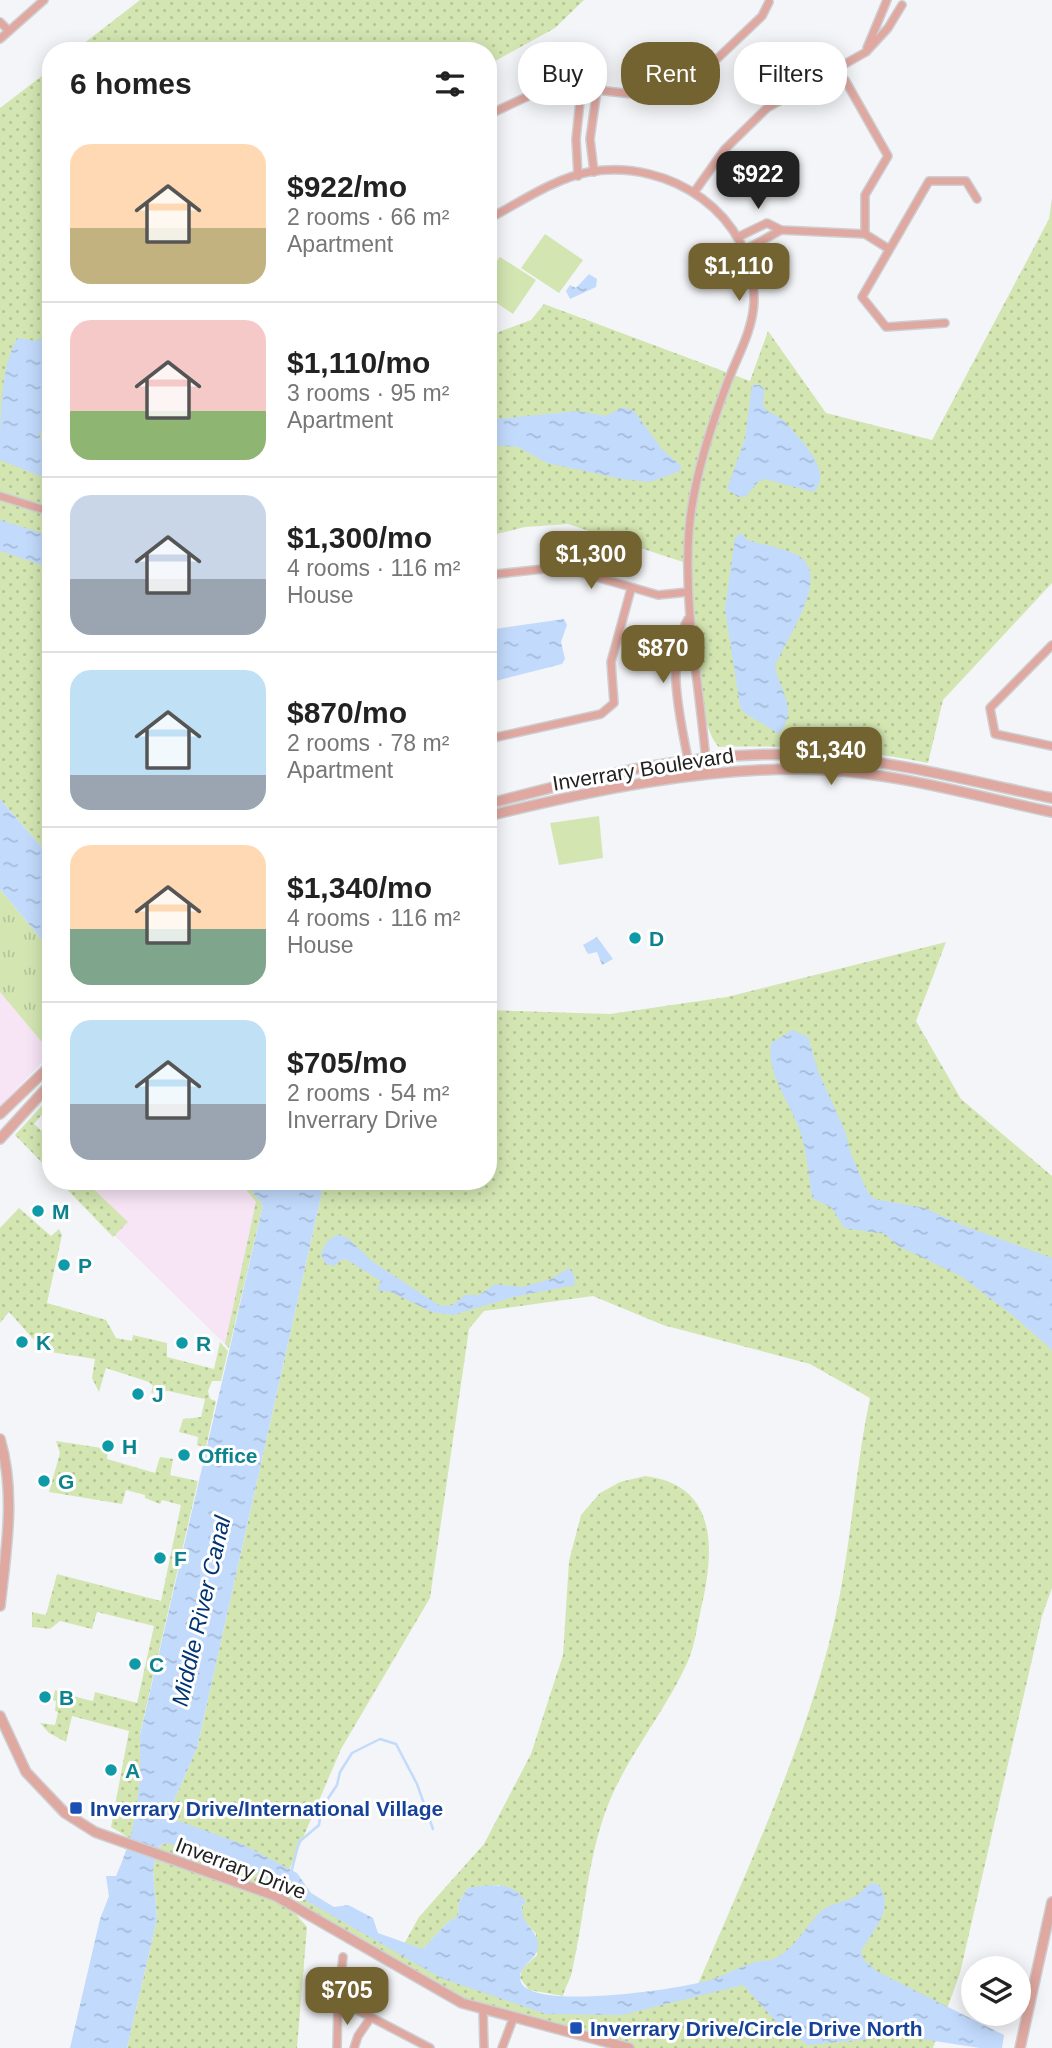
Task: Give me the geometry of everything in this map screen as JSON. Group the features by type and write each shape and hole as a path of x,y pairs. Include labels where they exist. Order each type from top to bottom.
{"street":[{"path":"0,39 44,0"},
{"path":"866,52 887,0"},
{"path":"607,91 667,99 680,94 762,16 769,2"},
{"path":"695,191 725,149 767,108 866,52 888,28 902,5"},
{"path":"0,22 9,32"},
{"path":"847,84 888,156 864,195 865,234"},
{"path":"497,111 518,101"},
{"path":"578,176 575,160 580,105"},
{"path":"594,172 590,139 595,105"},
{"path":"497,215 578,176 617,169 654,174 695,191 725,218 738,237 754,301 746,339 713,422 693,499 689,618 707,773"},
{"path":"945,323 886,327 862,298 929,181 966,180 977,199"},
{"path":"738,237 767,223 781,230 865,234 889,248"},
{"path":"743,251 781,230"},
{"path":"0,496 42,509"},
{"path":"497,574 562,567 658,595 688,592"},
{"path":"497,737 601,713 614,703 611,662 631,589"},
{"path":"689,618 679,635 675,663 691,776"},
{"path":"1052,645 990,708 995,734 1052,746"},
{"name":"Inverrary Boulevard","path":"497,802 581,779 688,761 800,755 882,763 1052,798"},
{"name":"Inverrary Boulevard","path":"497,814 588,791 707,773 801,769 881,776 1052,812"},
{"path":"0,1114 42,1074"},
{"path":"0,1139 42,1093"},
{"path":"0,1440 8,1466 8,1525 0,1606"},
{"name":"Inverrary Drive","path":"0,1716 26,1773 65,1814 94,1832 276,1896 462,2003 513,2019 629,2048"},
{"path":"1020,2048 1052,1902"},
{"path":"337,2048 338,2000 343,1957"},
{"path":"338,2000 430,2048"},
{"path":"483,2010 486,2048"},
{"path":"355,2048 358,2036 371,2017"},
{"path":"502,2048 513,2019"}],"shaded area":[{"path":"0,992 42,1042 42,1062 0,1106"},
{"path":"68,1190 251,1190 263,1205 229,1348"}],"green space":[{"path":"140,0 584,0 555,28 530,42 518,42 518,48 497,60 497,42 86,42"},
{"path":"42,76 42,848 0,799 0,108"},
{"path":"1052,198 1052,583 943,700 928,763 824,749 719,747 711,734 699,689 689,564 568,524 525,527 497,534 497,333 531,320 544,304 750,381 768,331 826,413 932,440 1049,219"},
{"path":"545,234 583,260 559,293 521,268"},
{"path":"500,257 536,280 513,314 497,303 497,261"},
{"path":"599,816 603,858 559,865 550,823"},
{"path":"0,889 42,940 42,1042 0,992"},
{"path":"946,942 916,1021 961,1099 1052,1176 1052,1588 1042,1616 964,1956 961,1956 960,1973 933,2048 629,2048 462,2003 285,1902 307,1927 297,2048 127,2048 157,1919 153,1871 158,1847 166,1843 169,1812 197,1748 320,1190 497,1190 497,1010 610,1014 727,997","holes":["593,1296 663,1325 810,1364 870,1398 839,1599 828,1648 778,1797 696,1989 623,2007 491,1994 351,1922 285,1880 341,1749 430,1598 469,1329 484,1311"]},
{"path":"42,1106 42,1115 34,1124 42,1131 42,1163 15,1135"},
{"path":"68,1190 94,1190 128,1222 113,1237"},
{"path":"246,1190 252,1190 263,1205 229,1348 225,1344 256,1202"},
{"path":"19,1208 51,1236 59,1229 62,1235 47,1303 106,1320 116,1338 132,1341 133,1335 167,1343 167,1357 214,1369 220,1342 228,1351 221,1381 212,1381 208,1391 210,1399 216,1401 206,1447 197,1445 198,1437 179,1432 183,1419 201,1417 205,1399 168,1391 151,1393 153,1386 149,1382 106,1368 99,1392 92,1378 95,1359 44,1351 9,1312 0,1323 0,1228"},
{"path":"56,1441 108,1449 107,1459 155,1473 160,1457 173,1459 170,1475 198,1481 140,1734 141,1787 131,1839 111,1827 129,1731 72,1716 66,1742 49,1733 40,1723 55,1725 58,1712 55,1711 56,1701 53,1700 55,1690 93,1701 95,1692 137,1703 154,1626 97,1612 92,1629 60,1621 50,1629 32,1627 32,1612 46,1615 57,1574 161,1601 181,1505 162,1500 160,1504 145,1498 145,1495 126,1490 122,1504 49,1492 60,1453"},
{"path":"645,1476 669,1482 687,1493 699,1507 706,1525 708,1566 694,1642 679,1679 626,1768 608,1805 595,1846 571,1974 563,1996 529,1990 520,1978 522,1969 537,1955 536,1934 522,1918 522,1906 526,1903 500,1885 468,1888 459,1902 458,1916 447,1923 423,1949 404,1944 419,1917 484,1844 531,1754 563,1655 569,1561 581,1515 600,1493 620,1482"}],"water":[{"path":"589,274 597,279 596,287 570,299 566,291 570,285 576,288"},
{"path":"18,338 36,341 42,338 40,476 0,460 2,396 12,349"},
{"path":"752,385 760,385 764,389 763,406 785,422 806,445 818,465 819,484 813,492 765,479 758,482 746,496 738,497 727,489 745,439"},
{"path":"623,407 634,411 662,449 681,466 680,471 650,482 622,479 547,463 518,447 497,446 497,419 577,411 606,416"},
{"path":"0,520 42,533 42,565 0,551"},
{"path":"739,534 744,535 747,540 795,554 806,563 810,576 804,608 775,667 788,709 785,725 779,734 743,712 740,706 725,609 735,538"},
{"path":"564,619 567,625 561,642 565,659 562,664 497,681 497,629"},
{"path":"0,799 42,848 42,940 0,889"},
{"path":"597,937 613,959 602,965 597,952 588,954 583,945"},
{"path":"792,1030 808,1037 818,1071 845,1131 851,1154 867,1191 874,1199 925,1208 959,1224 1052,1258 1052,1350 1016,1318 961,1276 898,1246 885,1234 844,1228 832,1208 812,1198 801,1134 776,1078 770,1055 771,1043"},
{"name":"Middle River Canal","path":"251,1190 320,1190 197,1748 169,1812 173,1819 240,1843 297,1873 311,1893 334,1907 348,1905 373,1918 378,1933 423,1949 447,1923 458,1916 459,1902 468,1888 508,1887 526,1903 522,1906 522,1913 538,1942 536,1953 520,1974 522,1984 534,1992 554,1996 612,1995 671,1988 710,1980 753,1963 776,1958 789,1949 824,1909 854,1897 871,1883 878,1884 883,1893 884,1910 861,1952 864,1960 878,1972 961,2014 961,2026 986,2026 1004,2035 1002,2048 980,2048 902,2036 808,2045 781,2027 743,1985 622,2015 546,2014 441,1978 237,1861 166,1843 158,1847 153,1871 157,1919 127,2048 70,2048 100,1919 109,1896 106,1876 116,1876 134,1824 139,1790 140,1735 263,1205"},
{"path":"339,1235 348,1238 373,1262 440,1306 453,1305 465,1295 479,1295 495,1284 522,1287 551,1279 569,1268 574,1275 575,1285 513,1297 453,1315 432,1312 391,1292 377,1290 381,1281 347,1260 342,1259 334,1266 326,1264 321,1255 324,1248 329,1240"}],"waterway":[{"path":"291,1873 299,1842 319,1825 321,1809 337,1785 340,1772 352,1753 380,1739 396,1744 417,1784 433,1829"}],"place":[{"name":"D","path":"635,938"},
{"name":"M","path":"38,1211"},
{"name":"P","path":"64,1265"},
{"name":"K","path":"22,1342"},
{"name":"R","path":"182,1343"},
{"name":"J","path":"138,1394"},
{"name":"H","path":"108,1446"},
{"name":"Office","path":"184,1455"},
{"name":"G","path":"44,1481"},
{"name":"F","path":"160,1558"},
{"name":"C","path":"135,1664"},
{"name":"B","path":"45,1697"},
{"name":"A","path":"111,1770"},
{"name":"Inverrary Drive/International Village","path":"76,1808"},
{"name":"Inverrary Drive/Circle Drive North","path":"576,2028"}]}
